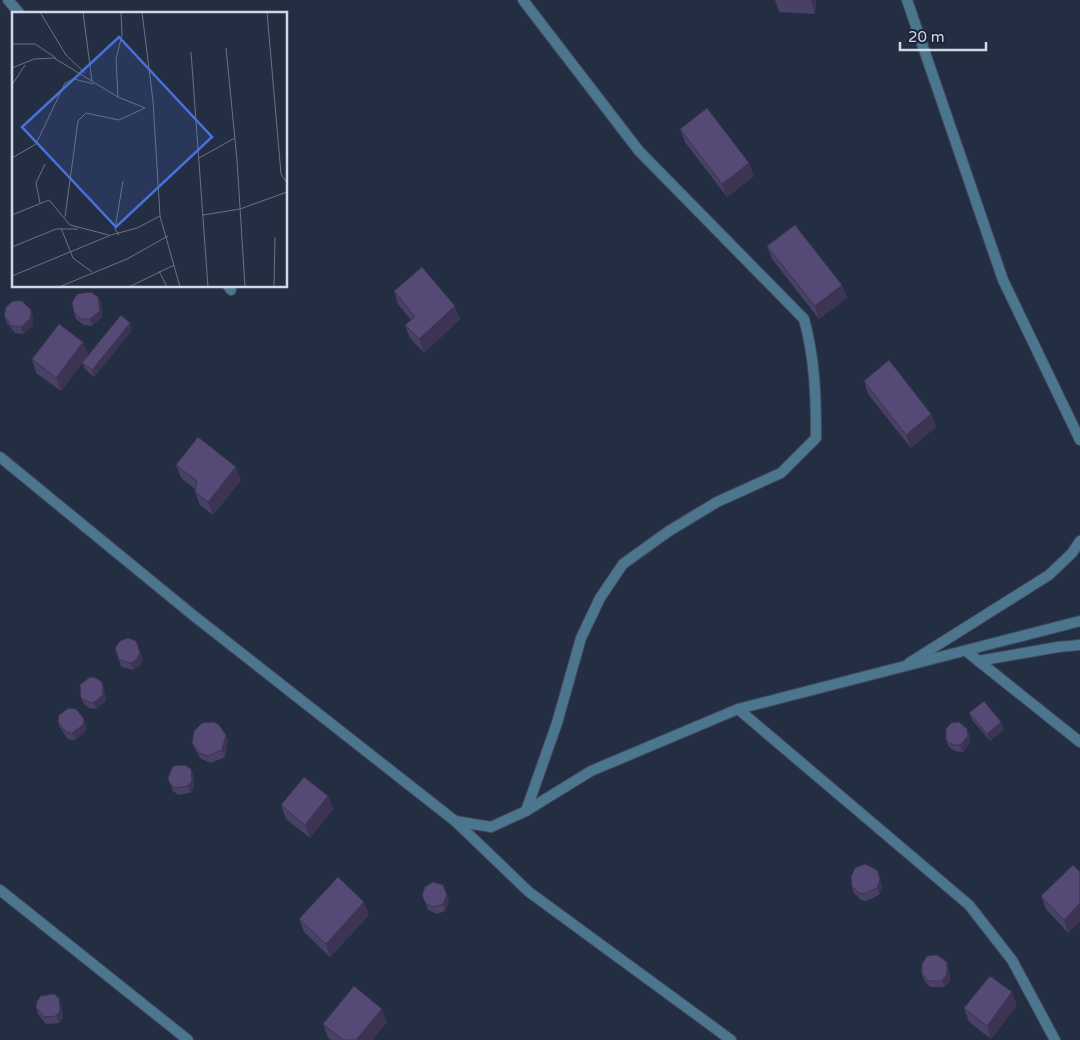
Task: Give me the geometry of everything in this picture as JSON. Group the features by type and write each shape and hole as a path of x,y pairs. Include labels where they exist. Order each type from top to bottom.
{"street":[{"path":"8,0 18,12"},
{"path":"523,0 639,151 804,319 812,350 816,399 816,438 780,473 717,502 668,531 623,564 600,598 581,638 557,723 526,811"},
{"path":"907,0 1002,280 1080,440"},
{"path":"0,458 194,616 455,821 529,892 731,1040"},
{"path":"902,667 1049,574 1072,553 1080,541"},
{"path":"455,821 491,827 526,811 591,771 738,709 1080,621"},
{"path":"978,661 1058,646 1080,646"},
{"path":"966,651 1080,742"},
{"path":"738,709 969,905 1012,960 1055,1040"},
{"path":"0,890 188,1040"}],"building":[{"path":"707,108 749,163 722,184 680,129"},
{"path":"795,225 842,285 815,306 767,246"},
{"path":"422,267 455,306 419,339 405,325 415,317 394,291"},
{"path":"91,292 98,297 100,311 90,319 81,319 74,312 72,303 77,294"},
{"path":"13,301 22,301 31,310 30,319 21,327 12,326 4,316 6,307"},
{"path":"121,315 130,323 92,370 82,363"},
{"path":"59,324 83,342 56,378 32,359"},
{"path":"889,360 931,414 906,435 864,381"},
{"path":"198,437 236,467 208,502 195,492 197,481 176,465"},
{"path":"128,638 136,641 140,652 137,659 131,663 119,660 115,648 120,641"},
{"path":"90,677 102,682 103,695 93,703 81,698 80,685"},
{"path":"984,701 1001,722 987,734 969,713"},
{"path":"69,708 76,709 84,719 83,725 72,733 66,732 58,722 59,715"},
{"path":"214,722 219,725 226,735 222,750 208,756 199,753 192,743 194,731 202,723"},
{"path":"959,722 967,729 968,736 960,745 953,745 946,740 946,729 951,723"},
{"path":"185,765 191,769 192,781 188,786 175,788 170,784 168,778 173,766"},
{"path":"304,777 328,796 305,825 281,805"},
{"path":"865,864 877,870 880,879 877,888 864,894 859,893 852,886 851,877 855,868"},
{"path":"1073,865 1080,872 1080,903 1064,920 1041,896"},
{"path":"338,877 364,902 326,944 299,919"},
{"path":"433,882 443,885 447,895 443,904 434,907 426,904 422,895 425,887"},
{"path":"937,955 947,962 947,974 942,981 928,981 922,974 922,964 927,956"},
{"path":"990,976 1012,992 987,1026 964,1008"},
{"path":"354,986 382,1009 356,1040 343,1040 323,1024"},
{"path":"54,994 59,998 60,1011 56,1016 44,1017 36,1007 37,1001 41,996"}]}
